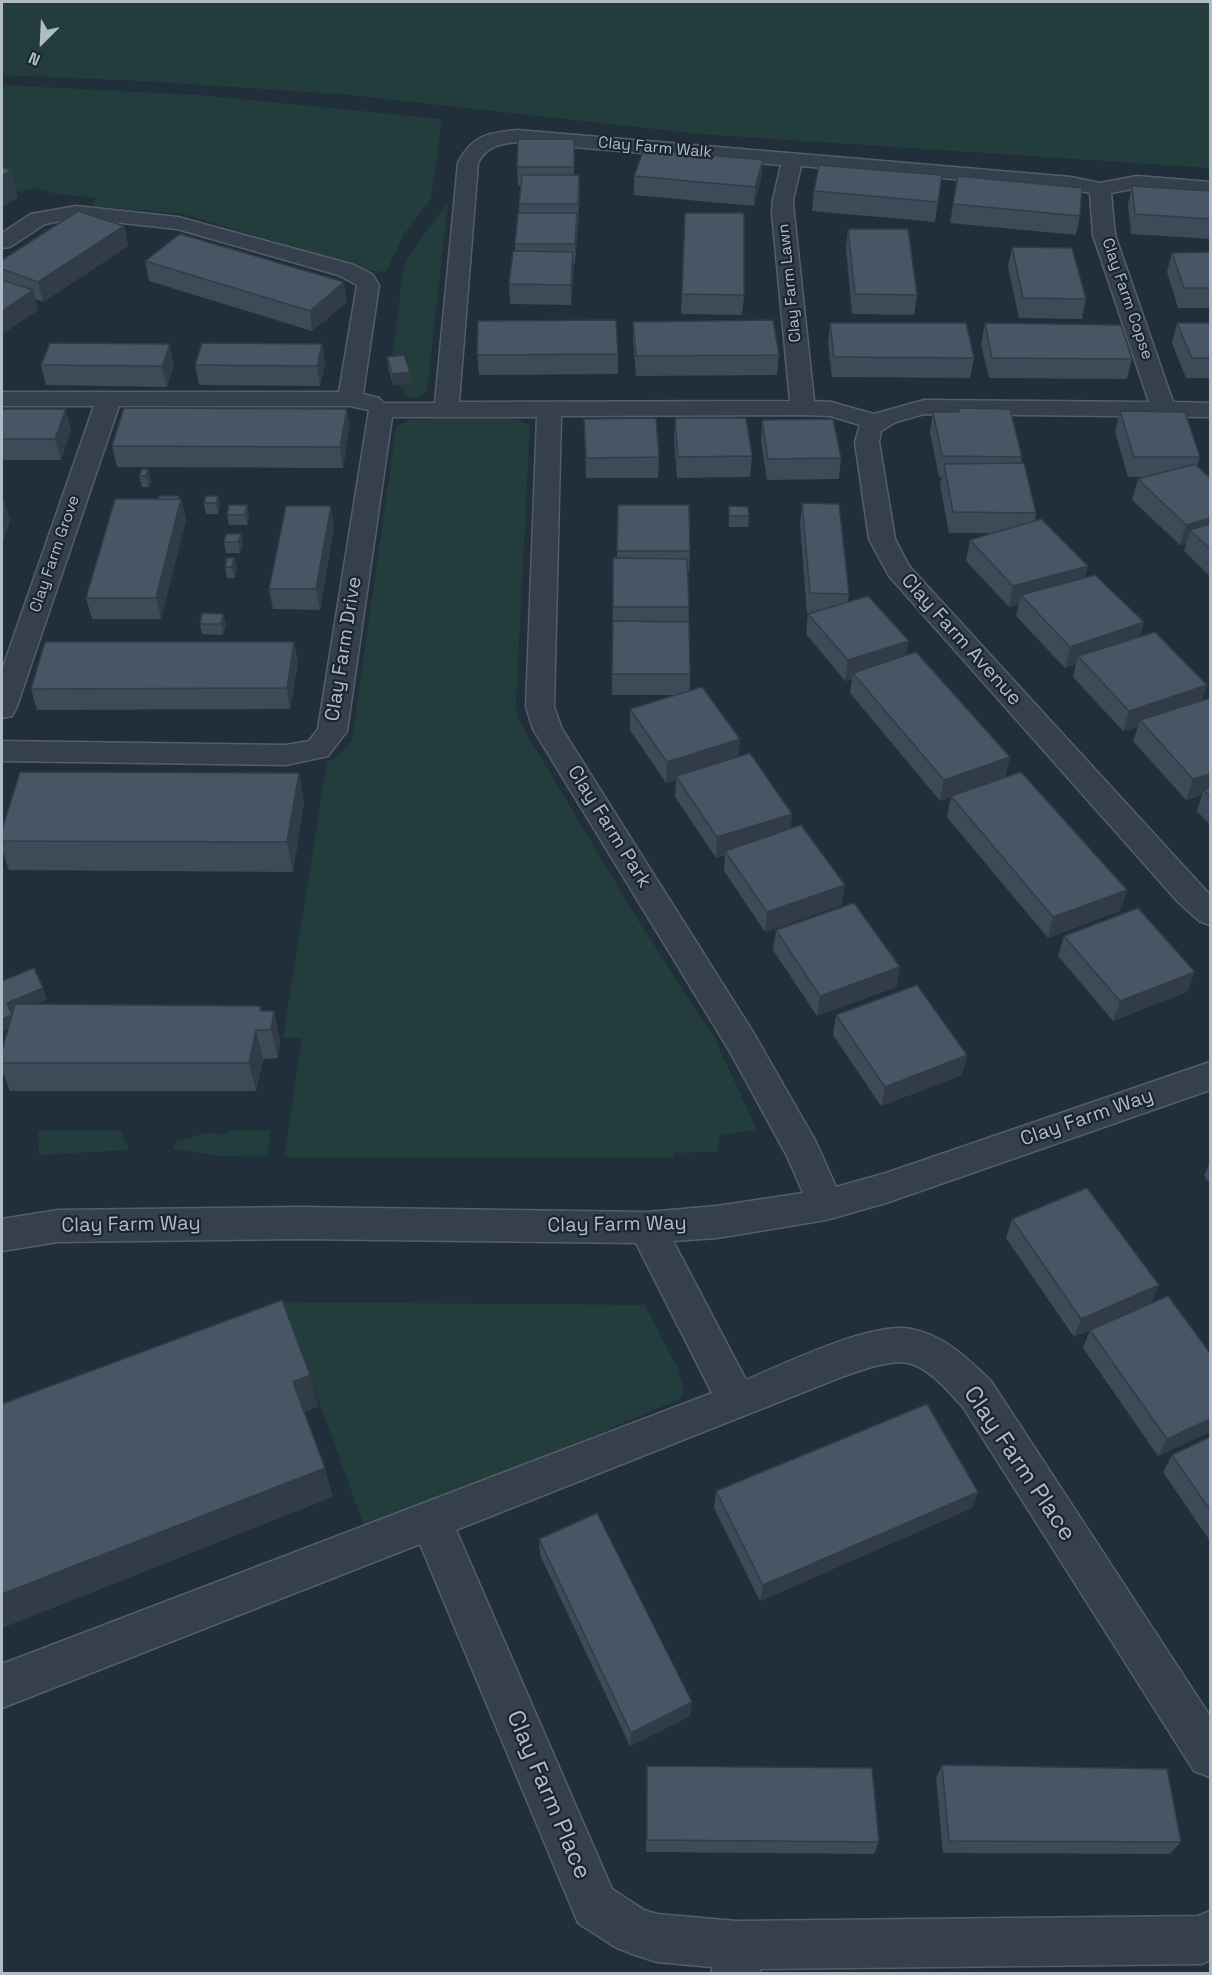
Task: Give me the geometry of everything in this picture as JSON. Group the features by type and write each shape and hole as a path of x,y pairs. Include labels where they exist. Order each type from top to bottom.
{"street":[{"name":"Clay Farm Walk","path":"446,409 468,163 477,146 497,139 517,136 1071,183 1100,189"},
{"name":"Clay Farm Lawn","path":"793,159 783,200 783,213 803,408"},
{"path":"1100,189 1137,183 1210,188"},
{"name":"Clay Farm Copse","path":"1100,189 1104,235 1164,410"},
{"path":"2,242 39,219 76,212 178,223 346,270 364,279 368,285 350,399"},
{"path":"2,399 350,399 369,401 381,410 803,408 831,409 877,422 900,411 924,407 1210,410"},
{"name":"Clay Farm Grove","path":"2,709 109,399"},
{"name":"Clay Farm Drive","path":"2,751 286,755 318,749 332,731 381,410"},
{"name":"Clay Farm Park","path":"549,410 540,707 548,729 741,1041 803,1152 826,1204"},
{"name":"Clay Farm Avenue","path":"877,422 870,428 867,442 882,539 898,570 1189,894 1210,913"},
{"name":"Clay Farm Way","path":"2,1235 58,1226 104,1225 300,1223 647,1228 717,1222 826,1204 886,1188 1210,1076"},
{"path":"647,1228 737,1402"},
{"name":"Clay Farm Place","path":"2,1686 870,1349 910,1346 945,1363 977,1394 1210,1755"},
{"name":"Clay Farm Place","path":"431,1521 595,1906 632,1930 736,1959 1202,1940 1210,1935"}],"green space":[{"path":"2,2 1210,2 1210,168 699,134 340,94 141,81 2,75"},
{"path":"2,85 200,95 442,119 431,199 404,234 386,272 374,271 183,214 92,206 95,198 57,194 33,188 19,192 2,187"},
{"path":"448,202 427,390 419,397 409,398 390,375 403,271 407,258"},
{"path":"515,419 530,425 516,705 518,719 639,922 714,1037 757,1130 721,1135 716,1152 673,1153 673,1158 284,1157 302,1038 283,1038 327,762 338,756 352,740 396,427 410,420"},
{"path":"229,1130 270,1130 267,1157 220,1156 172,1149 177,1140 204,1133 223,1136"},
{"path":"38,1131 121,1131 129,1150 39,1155"},
{"path":"283,1302 645,1305 677,1367 684,1390 679,1399 367,1534"}],"building":[{"path":"518,139 574,139 574,167 517,167"},
{"path":"644,149 763,160 755,187 634,176"},
{"path":"819,165 942,175 938,202 814,191"},
{"path":"2,167 11,170 2,176"},
{"path":"522,175 579,175 578,204 519,204"},
{"path":"958,176 1082,188 1080,216 953,204"},
{"path":"1132,186 1210,191 1210,219 1135,214"},
{"path":"78,211 124,226 38,282 2,269 2,260"},
{"path":"518,213 577,213 575,244 515,244"},
{"path":"685,213 744,213 744,295 682,294"},
{"path":"848,229 908,229 917,295 855,294"},
{"path":"180,234 344,282 310,311 145,261"},
{"path":"1012,247 1072,248 1086,299 1023,298"},
{"path":"513,251 573,252 571,285 509,284"},
{"path":"1210,252 1210,288 1184,288 1172,253"},
{"path":"2,280 33,290 2,311"},
{"path":"616,320 618,354 477,355 478,321"},
{"path":"773,320 779,355 636,356 633,322"},
{"path":"830,323 966,323 974,358 834,357"},
{"path":"985,323 1121,325 1132,359 992,358"},
{"path":"1177,323 1210,323 1210,358 1192,358"},
{"path":"50,343 170,344 162,366 41,365"},
{"path":"202,343 322,344 317,366 195,365"},
{"path":"404,355 410,372 392,374 387,357"},
{"path":"124,408 347,409 340,447 112,446"},
{"path":"958,408 1010,409 1022,457 942,456 933,412 959,412"},
{"path":"2,409 66,409 55,439 2,439"},
{"path":"1120,411 1185,412 1200,457 1134,457"},
{"path":"656,418 659,457 586,458 584,419"},
{"path":"675,418 746,418 752,456 678,457"},
{"path":"833,419 841,458 768,459 762,420"},
{"path":"1024,463 1036,513 953,512 944,464"},
{"path":"1195,464 1210,478 1210,518 1186,525 1138,479"},
{"path":"142,469 148,469 146,476 139,476"},
{"path":"159,496 179,496 178,499 158,499"},
{"path":"206,496 218,496 216,503 204,503"},
{"path":"115,499 181,499 156,598 86,598"},
{"path":"802,503 839,504 849,594 810,593"},
{"path":"229,505 247,505 245,515 227,515"},
{"path":"618,505 689,505 690,551 617,551"},
{"path":"286,506 331,506 316,589 269,589"},
{"path":"729,506 748,507 749,516 729,516"},
{"path":"1041,519 1088,566 1013,586 970,540"},
{"path":"1210,524 1210,549 1190,530"},
{"path":"226,534 241,534 238,542 224,542"},
{"path":"227,558 234,558 232,567 225,567"},
{"path":"613,558 687,559 689,607 613,607"},
{"path":"1095,575 1144,622 1070,647 1021,595"},
{"path":"868,596 909,641 848,660 808,614"},
{"path":"202,613 223,614 221,624 200,624"},
{"path":"613,621 689,622 690,674 612,674"},
{"path":"1155,632 1207,685 1129,711 1078,656"},
{"path":"45,642 294,642 287,688 31,689"},
{"path":"916,652 1010,757 944,780 853,673"},
{"path":"702,687 740,739 667,762 630,709"},
{"path":"1210,698 1210,774 1193,779 1140,720"},
{"path":"750,753 792,814 717,837 676,776"},
{"path":"20,772 299,773 287,842 2,841 2,830"},
{"path":"1021,772 1127,890 1053,917 951,796"},
{"path":"1210,788 1210,797 1204,790"},
{"path":"801,825 845,885 767,912 725,851"},
{"path":"854,903 900,967 820,996 776,930"},
{"path":"1138,908 1195,972 1120,1001 1064,936"},
{"path":"34,968 43,988 7,1003 12,1015 2,1019 2,981"},
{"path":"917,985 967,1055 885,1087 836,1015"},
{"path":"15,1004 260,1006 260,1011 274,1011 271,1030 256,1030 249,1063 2,1063 2,1051"},
{"path":"1087,1188 1159,1285 1081,1319 1012,1219"},
{"path":"1168,1296 1210,1353 1210,1419 1167,1439 1090,1330"},
{"path":"282,1300 310,1375 293,1382 325,1468 2,1594 2,1404"},
{"path":"927,1404 978,1492 763,1585 716,1491"},
{"path":"1210,1437 1210,1510 1172,1455"},
{"path":"597,1513 692,1702 631,1733 539,1539"},
{"path":"942,1765 1167,1769 1181,1842 949,1841"},
{"path":"647,1766 872,1768 879,1842 647,1840"}]}
